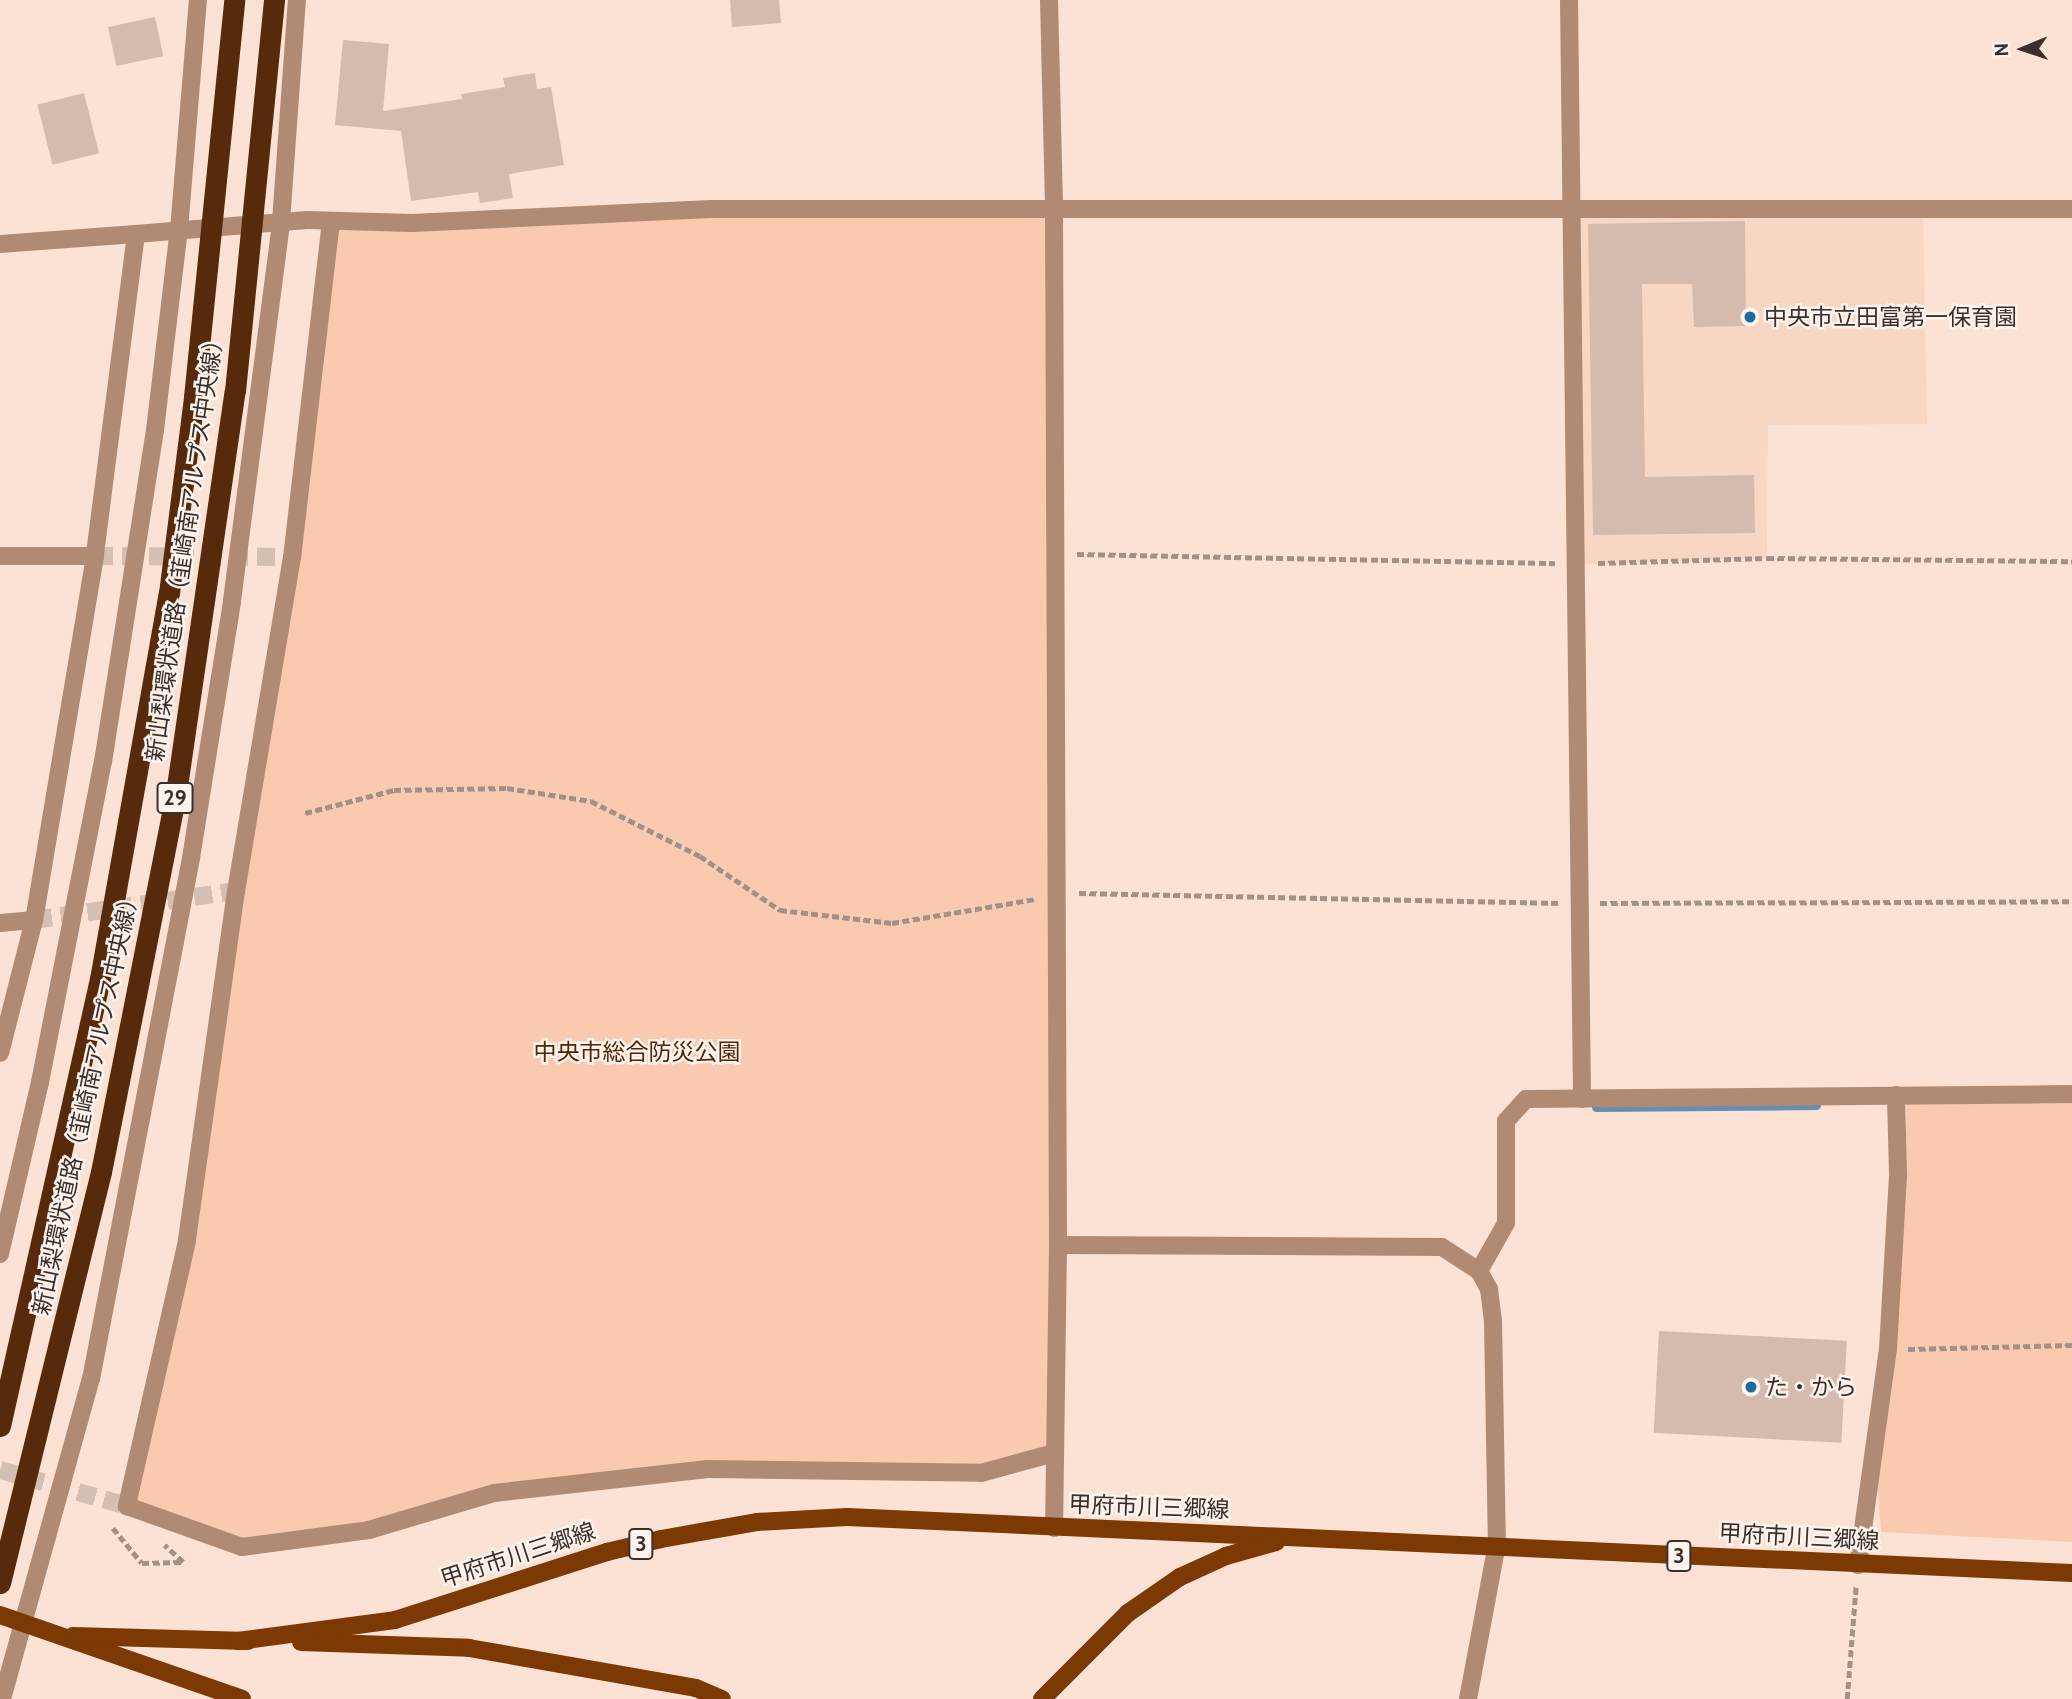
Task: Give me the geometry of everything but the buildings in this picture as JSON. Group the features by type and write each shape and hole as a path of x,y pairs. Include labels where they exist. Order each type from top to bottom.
{"highway":[{"name":"新山梨環状道路（韮崎南アルプス中央線）","path":"0,1426 100,979 164,620 197,370 234,0"},
{"name":"新山梨環状道路（韮崎南アルプス中央線）","path":"0,1583 98,1185 176,793 235,391 274,0"}],"main road":[{"name":"甲府市川三郷線","path":"238,1641 395,1620 607,1552 757,1521 847,1517 1287,1539 1497,1544 1858,1565 2072,1573"},
{"path":"1042,1699 1128,1613 1180,1577 1226,1556 1287,1539"},
{"name":"甲府市川三郷線","path":"0,1615 73,1636 242,1699"},
{"name":"甲府市川三郷線","path":"73,1636 469,1648 696,1688 722,1699"}],"street":[{"path":"0,1254 40,1083 103,762 155,430 179,230 198,0"},
{"path":"2,1699 91,1379 191,858 232,601 281,222 296,0"},
{"path":"1049,0 1054,206 1058,1245 1054,1528"},
{"path":"1569,0 1575,210 1583,1099"},
{"path":"0,244 281,222 412,223 711,209 1054,206 1575,210 2072,209"},
{"path":"331,221 292,557 236,891 187,1241 127,1506 242,1547 369,1530 494,1493 708,1469 981,1473 1054,1454"},
{"path":"0,1053 34,919 95,556 136,234"},
{"path":"0,556 95,556"},
{"path":"0,923 34,919"},
{"path":"1479,1271 1506,1223 1506,1121 1526,1099 2072,1094"},
{"path":"1858,1565 1888,1349 1898,1174 1896,1095"},
{"path":"1058,1245 1442,1247 1479,1271 1489,1289 1493,1321 1497,1544 1468,1699"}],"path":[{"path":"1055,553 1579,564 1767,558 2072,561"},
{"path":"305,813 394,790 507,788 591,801 699,856 780,910 892,923 1028,902 1056,892 1583,903 2072,901"},
{"path":"1888,1349 2072,1345"},
{"path":"113,1528 142,1563 183,1562 146,1530 152,1515"},
{"path":"1847,1699 1858,1565"}],"shaded area":[{"name":"中央市立田富第一保育園","path":"1923,205 1927,424 1768,425 1767,558 1579,564 1575,210"}],"green space":[{"name":"中央市総合防災公園","path":"1054,207 1054,1453 981,1473 708,1469 494,1493 369,1530 242,1547 127,1506 187,1241 331,221"},
{"path":"2072,1101 2072,1542 1881,1532 1876,1457 1907,1103"}],"waterway":[{"path":"1596,1107 1816,1105"}],"tunnel":[{"path":"95,556 292,557"},
{"path":"34,920 236,891"},
{"path":"0,1470 127,1506"}],"place":[{"name":"中央市立田富第一保育園","path":"1750,317"},
{"name":"た・から","path":"1751,1387"}]}
